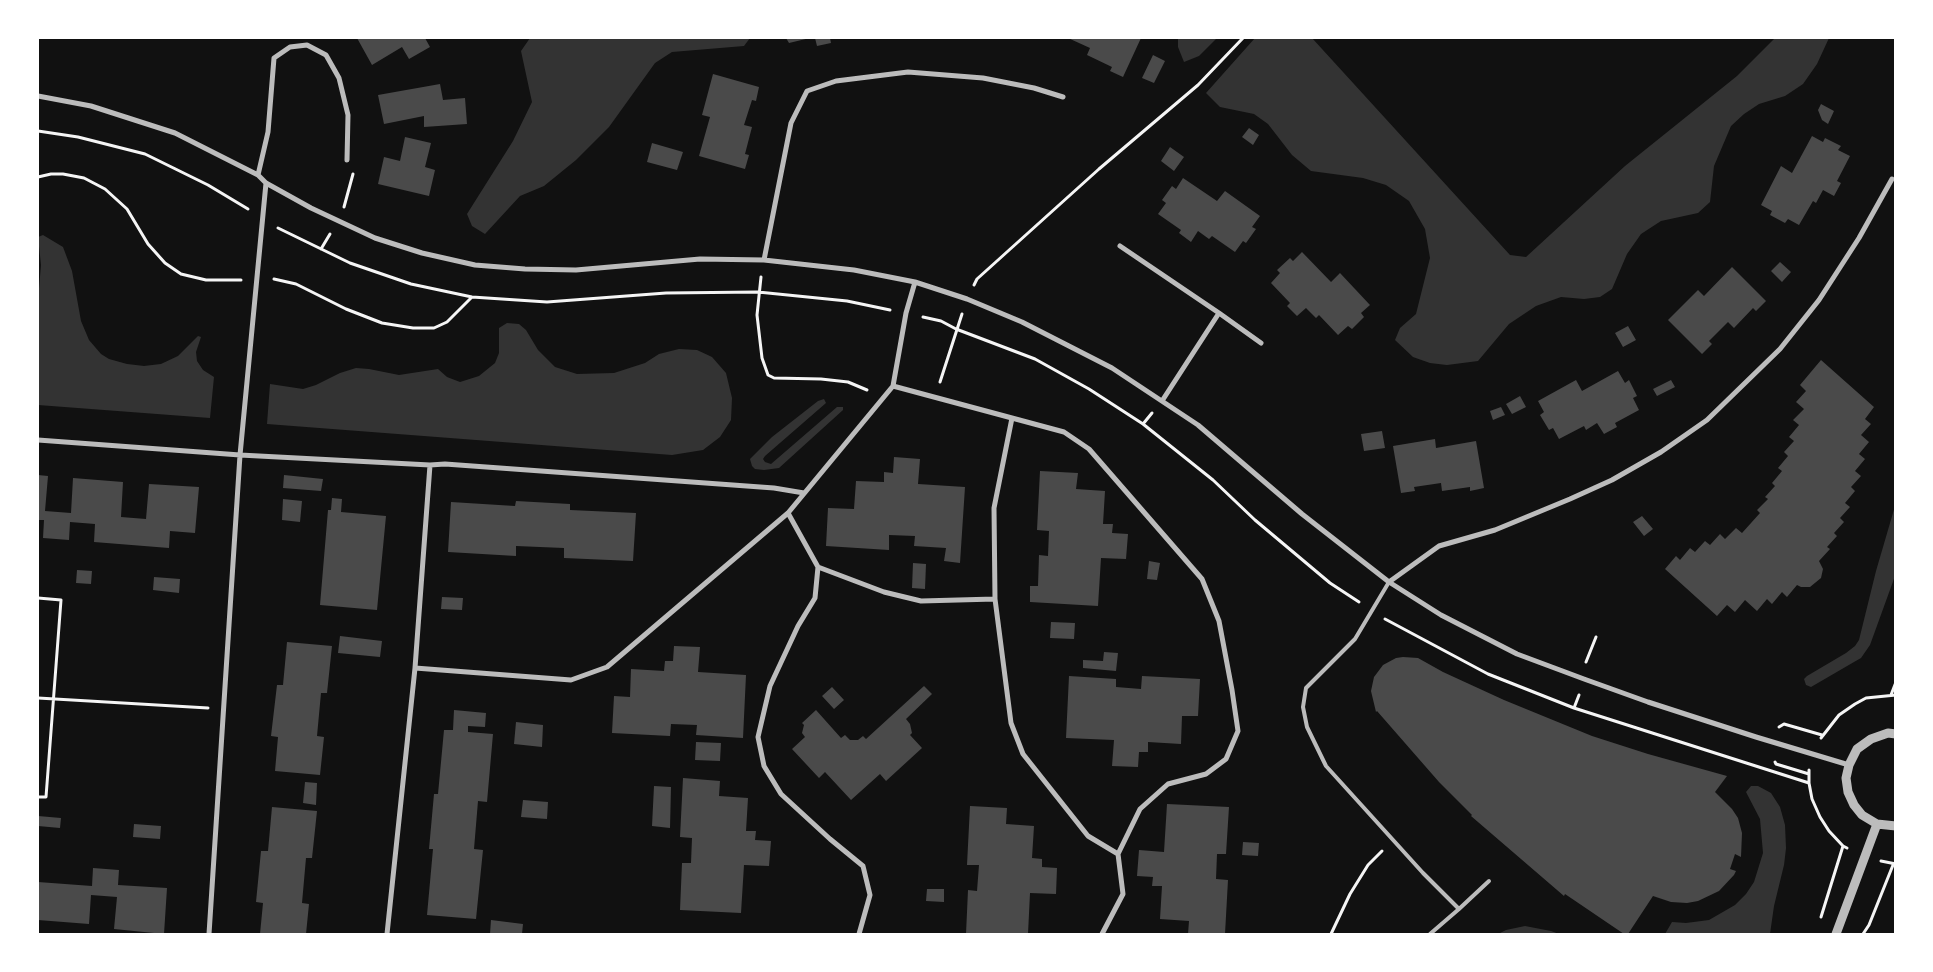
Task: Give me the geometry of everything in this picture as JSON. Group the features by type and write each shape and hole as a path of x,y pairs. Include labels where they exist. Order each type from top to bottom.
{"street":[{"path":"258,175 268,132 274,58 290,47 307,45 326,56 339,78 348,115 347,160"},
{"path":"764,260 791,124 807,91 836,81 908,72 983,78 1034,88 1062,97"},
{"path":"38,96 91,106 175,133 258,175 266,183 311,208 375,238 422,253 475,265 576,270 700,260 764,260 854,270 915,282 967,299 1022,322 1112,368 1198,424 1302,514 1389,582 1441,615 1517,654 1648,702 1849,765"},
{"path":"1389,582 1439,546 1495,530 1612,480 1661,452 1707,420 1780,349 1819,300 1859,238 1892,179"},
{"path":"209,934 240,454 266,183"},
{"path":"1120,246 1261,343"},
{"path":"415,668 570,680 607,668 788,514 893,386 906,314 915,282"},
{"path":"1162,401 1219,313"},
{"path":"893,386 1064,432 1089,449 1202,579 1219,621 1238,731 1226,759 1206,774 1168,784 1140,809 1118,854 1123,894 1102,934"},
{"path":"1012,418 994,508 995,599 1011,724 1023,754 1088,836 1118,854"},
{"path":"38,440 430,466 455,465 774,488 804,493"},
{"path":"387,934 415,668 430,466"},
{"path":"788,514 818,567 815,598 798,626 770,686 758,737 764,766 781,794 863,866 870,895 859,934"},
{"path":"818,567 884,592 921,601 995,599"},
{"path":"1896,734 1888,733 1871,738 1858,749 1849,765 1846,778 1848,792 1854,805 1862,815 1877,824 1896,826"},
{"path":"1836,934 1877,824"}],"lane":[{"path":"1389,582 1354,639 1306,688 1303,707 1307,727 1326,766 1392,841 1459,909"},
{"path":"1430,934 1488,881"}],"path":[{"path":"935,398 956,329 977,278 1099,169 1198,85 1243,38"},
{"path":"38,131 78,137 145,154 208,185 280,230 350,263 411,284 472,296 547,302 666,293 758,292 847,300 941,321 956,329 1035,359 1089,389 1144,424 1213,480 1255,520 1330,583 1390,623 1488,674 1574,708 1809,783"},
{"path":"758,292 757,315 761,351 768,375 774,378 821,379 848,382 884,397"},
{"path":"38,598 61,600 46,797 38,797"},
{"path":"1891,695 1896,682"},
{"path":"1863,934 1869,925 1894,864 1865,856 1843,846 1829,831 1812,799 1809,783 1810,769 1822,734 1839,715 1866,698 1896,695"},
{"path":"38,698 224,709"},
{"path":"1331,934 1350,894 1368,865 1392,841"},
{"path":"1820,919 1843,846"}],"shaded area":[{"path":"530,38 750,38 744,46 672,52 655,63 609,127 576,160 544,186 520,196 485,234 472,226 467,214 513,141 532,102 521,51"},
{"path":"1178,38 1217,38 1199,56 1184,62 1178,47"},
{"path":"1255,38 1312,38 1510,255 1526,257 1625,166 1737,76 1775,38 1829,38 1817,64 1803,84 1785,96 1759,104 1731,126 1714,166 1710,202 1698,213 1661,221 1641,234 1627,254 1612,289 1600,297 1584,299 1561,297 1536,306 1509,324 1478,361 1447,365 1430,363 1413,357 1395,340 1400,328 1416,314 1430,258 1425,229 1409,201 1386,185 1363,178 1311,171 1292,155 1268,124 1254,114 1220,107 1206,93"},
{"path":"43,235 63,247 72,271 81,321 89,340 101,354 109,359 127,364 144,366 161,364 178,356 198,336 201,337 196,352 197,361 203,370 214,377 210,418 38,405 38,300 41,265 38,237"},
{"path":"507,323 519,324 526,330 538,350 555,367 577,374 614,373 645,363 659,354 679,349 697,350 712,357 726,373 732,398 731,420 720,437 703,450 672,455 267,424 270,384 303,389 356,368 399,375 438,369 447,377 460,382 479,376 495,363 499,353 499,328"},
{"path":"824,399 826,403 765,456 763,459 765,462 771,464 837,407 843,407 843,410 779,468 764,470 755,469 752,466 750,459 772,437 818,401"},
{"path":"1895,506 1895,576 1870,645 1861,658 1811,687 1806,685 1804,679 1807,676 1846,653 1859,640"},
{"path":"1751,786 1758,786 1771,793 1780,807 1785,825 1786,848 1784,865 1774,906 1770,934 1665,934 1672,922 1686,923 1709,920 1735,905 1754,882 1763,853 1760,819 1746,792"},
{"path":"1525,926 1559,934 1498,934 1506,930"}],"building":[{"path":"357,38 425,38 430,47 409,59 402,47 372,65"},
{"path":"786,38 810,38 789,43"},
{"path":"815,38 830,38 831,43 817,46"},
{"path":"1068,38 1141,38 1123,77 1110,71 1112,67 1087,55 1090,48"},
{"path":"1153,55 1165,61 1154,83 1142,78"},
{"path":"713,74 759,87 756,101 752,100 744,125 752,127 745,154 749,155 745,169 699,156 710,117 702,115"},
{"path":"440,84 443,100 465,98 467,124 424,127 424,116 384,124 378,95"},
{"path":"1821,104 1834,111 1828,124 1822,120 1818,110"},
{"path":"1249,128 1259,135 1253,145 1242,137"},
{"path":"1812,136 1823,142 1825,138 1841,146 1838,150 1850,156 1837,181 1841,183 1834,196 1823,190 1816,203 1813,201 1799,225 1788,219 1785,223 1770,215 1772,211 1761,205 1781,166 1792,173"},
{"path":"405,137 431,143 425,167 435,170 429,196 378,184 384,157 400,161"},
{"path":"652,143 683,152 677,170 647,162"},
{"path":"1170,147 1184,157 1174,171 1161,161"},
{"path":"1183,178 1217,201 1225,191 1260,216 1252,227 1256,229 1246,243 1243,241 1235,252 1212,236 1209,239 1198,231 1191,242 1179,233 1181,230 1158,214 1166,203 1162,200 1172,186 1176,189"},
{"path":"1302,252 1331,282 1340,273 1370,305 1361,313 1364,317 1352,329 1348,326 1338,335 1319,315 1316,318 1306,308 1297,316 1287,306 1290,303 1271,283 1280,273 1277,270 1290,258 1293,261"},
{"path":"1780,262 1791,272 1782,282 1771,271"},
{"path":"1732,267 1766,301 1756,311 1753,308 1734,328 1728,322 1709,341 1712,344 1702,354 1668,320 1698,290 1704,296"},
{"path":"1628,326 1636,340 1623,347 1615,333"},
{"path":"1821,360 1874,407 1865,419 1871,424 1861,435 1869,442 1859,454 1865,459 1855,471 1861,476 1851,487 1855,491 1845,503 1850,507 1840,518 1844,522 1834,533 1837,536 1827,547 1830,549 1819,561 1823,569 1821,578 1810,587 1797,585 1787,597 1782,592 1772,604 1767,599 1757,611 1745,600 1735,612 1727,605 1717,616 1665,569 1676,556 1680,560 1690,548 1695,552 1705,541 1710,545 1720,534 1725,539 1736,528 1742,533 1760,513 1757,510 1768,499 1765,497 1775,486 1772,483 1782,471 1778,468 1788,456 1784,452 1794,441 1789,437 1799,425 1793,420 1804,409 1796,402 1806,391 1800,385"},
{"path":"1618,371 1625,383 1629,380 1637,396 1633,398 1639,410 1615,423 1617,427 1604,434 1597,423 1586,430 1584,426 1559,439 1553,428 1549,430 1540,415 1544,412 1538,401 1576,380 1582,391"},
{"path":"1671,380 1675,387 1657,396 1653,389"},
{"path":"1520,396 1526,407 1512,414 1506,404"},
{"path":"1501,407 1505,415 1493,420 1490,411"},
{"path":"1382,431 1385,448 1364,451 1361,434"},
{"path":"1435,439 1436,448 1476,441 1484,488 1470,491 1470,487 1442,491 1441,483 1414,487 1415,491 1401,493 1393,446"},
{"path":"894,457 920,459 918,484 965,487 960,563 944,561 946,548 914,546 915,536 889,535 889,550 826,546 828,508 854,509 856,481 884,482 884,472 893,473"},
{"path":"1040,471 1078,473 1076,489 1105,491 1103,524 1113,524 1112,533 1128,534 1126,559 1101,558 1098,606 1030,602 1030,586 1038,586 1039,555 1048,556 1049,531 1037,530"},
{"path":"38,475 48,476 45,511 71,513 73,478 123,482 121,517 146,519 149,484 199,487 195,533 170,531 169,548 94,542 95,524 70,522 69,540 43,538 44,520 38,520"},
{"path":"284,475 323,479 321,491 283,488"},
{"path":"332,498 342,499 341,512 386,516 377,610 320,605 328,510 331,510"},
{"path":"283,499 302,501 300,522 282,520"},
{"path":"516,501 570,504 570,510 636,513 633,561 564,558 564,548 516,546 516,556 448,552 451,502 515,506"},
{"path":"1642,516 1653,529 1644,536 1633,522"},
{"path":"1149,561 1160,563 1157,580 1147,579"},
{"path":"913,563 926,564 925,589 912,588"},
{"path":"77,570 92,571 91,584 76,583"},
{"path":"154,577 180,579 179,593 153,590"},
{"path":"442,597 463,598 462,610 441,609"},
{"path":"1051,622 1075,623 1074,639 1050,638"},
{"path":"340,636 382,641 380,657 338,653"},
{"path":"287,642 332,646 327,693 321,693 317,736 324,737 320,775 275,771 278,737 271,736 277,685 283,685"},
{"path":"674,646 700,647 698,672 746,675 743,738 696,735 697,725 671,724 670,736 612,733 614,696 630,697 631,669 664,671 665,661 673,661"},
{"path":"1104,652 1118,653 1116,671 1083,668 1083,660 1103,661"},
{"path":"1396,658 1418,658 1443,672 1504,700 1592,736 1727,776 1715,792 1738,818 1742,833 1741,857 1735,854 1730,869 1736,871 1734,875 1719,891 1698,901 1687,903 1671,902 1653,896 1628,934 1624,934 1565,894 1564,896 1471,816 1376,712 1371,691 1374,677 1383,665"},
{"path":"1069,676 1116,679 1116,687 1141,689 1142,676 1200,679 1198,716 1182,716 1181,744 1148,742 1148,752 1139,752 1138,767 1112,766 1114,740 1066,738"},
{"path":"924,686 932,694 906,719 910,724 912,733 910,735 922,748 886,781 880,774 851,800 825,772 819,778 792,749 805,737 802,733 804,725 802,723 816,710 841,738 845,735 850,740 858,740 863,736 866,739"},
{"path":"832,687 844,700 834,709 822,696"},
{"path":"454,710 486,713 485,727 468,726 468,732 493,734 487,802 478,801 474,849 483,850 476,919 427,915 433,849 429,849 434,794 438,794 444,730 453,730"},
{"path":"516,722 543,725 542,747 514,744"},
{"path":"696,742 721,743 720,761 695,760"},
{"path":"683,778 720,781 719,796 748,798 746,831 756,831 755,840 771,841 769,866 744,865 741,913 680,910 682,863 691,863 692,838 680,837"},
{"path":"305,782 317,783 316,805 303,803"},
{"path":"654,786 671,787 670,828 652,826"},
{"path":"523,800 548,802 547,819 521,817"},
{"path":"1167,804 1229,807 1226,854 1217,854 1216,879 1228,880 1225,934 1188,934 1189,921 1160,919 1162,886 1152,886 1153,877 1137,876 1139,850 1164,852"},
{"path":"970,806 1007,808 1006,824 1034,826 1032,858 1042,859 1042,867 1057,868 1056,894 1030,893 1028,934 966,934 968,890 977,891 979,865 967,865"},
{"path":"272,807 317,811 312,858 306,858 302,903 309,904 306,934 260,934 263,903 256,902 261,851 268,851"},
{"path":"38,816 61,818 60,828 38,826"},
{"path":"134,824 161,826 160,839 133,837"},
{"path":"1243,842 1259,843 1258,856 1242,855"},
{"path":"93,868 119,870 118,885 167,888 164,934 114,929 117,897 91,895 89,924 38,920 38,882 92,886"},
{"path":"927,889 944,889 944,902 926,901"},
{"path":"491,920 523,924 522,934 490,934"}]}
